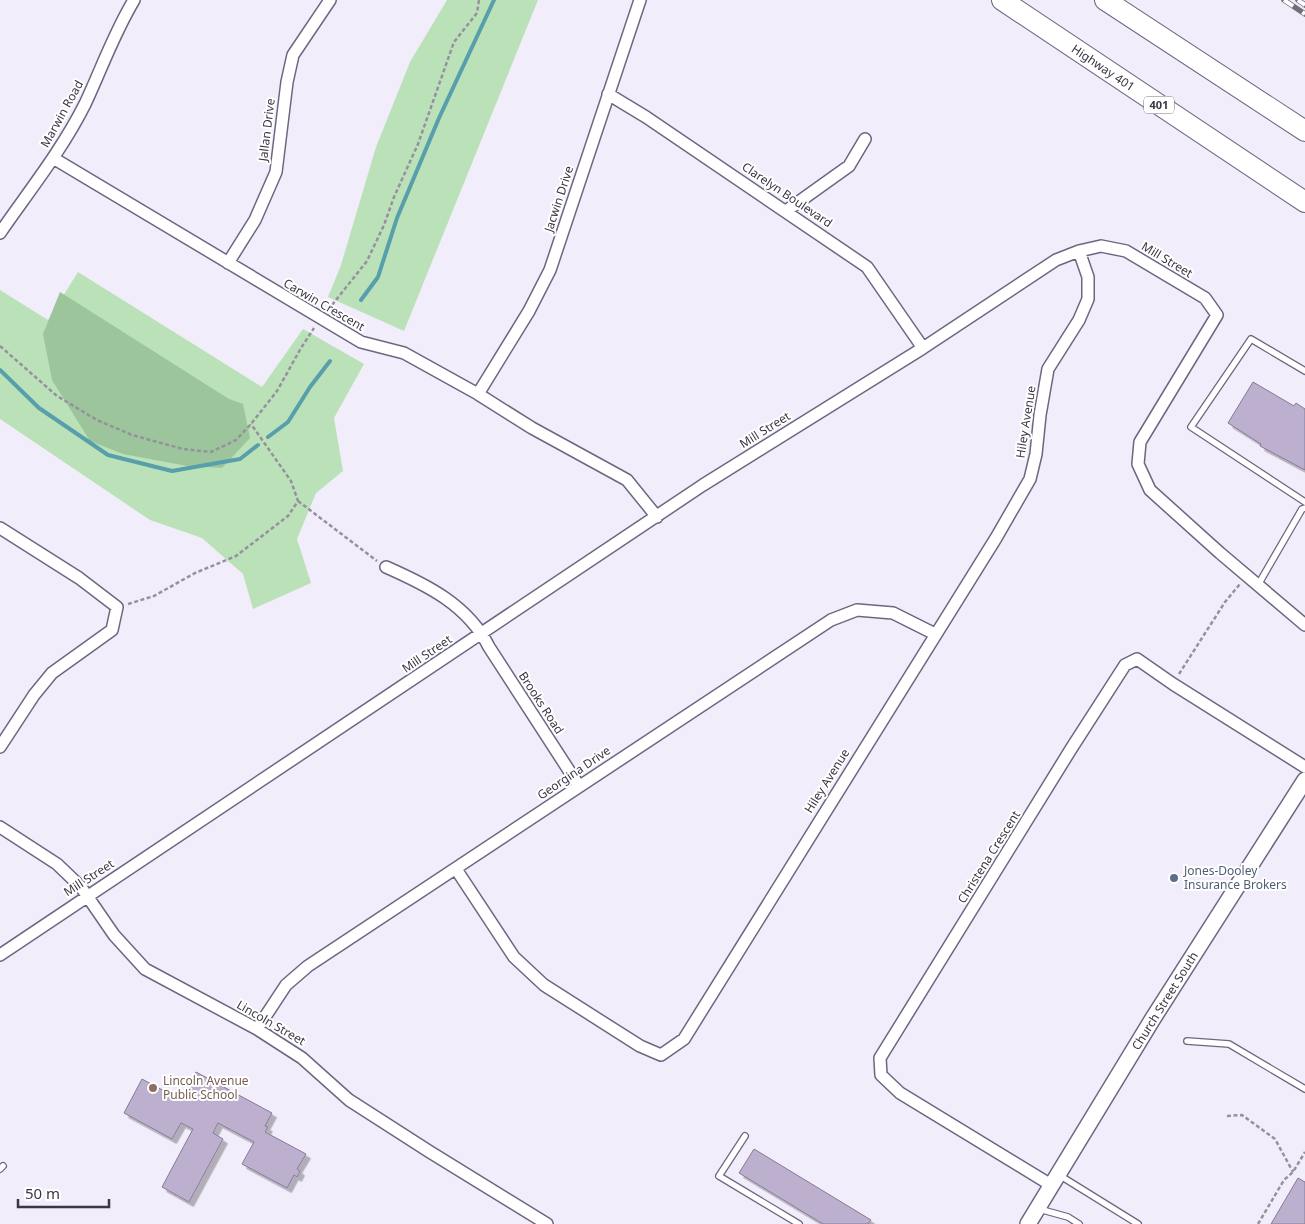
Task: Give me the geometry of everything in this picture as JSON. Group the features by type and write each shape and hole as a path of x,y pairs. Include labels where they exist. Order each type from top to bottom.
{"highway":[{"name":"Highway 401","path":"991,0 1008,4 1305,202"},
{"path":"1105,0 1305,131"}],"main road":[{"name":"Church Street South","path":"1028,1224 1152,1020 1305,780"}],"street":[{"name":"Marwin Road","path":"0,233 53,158 84,106 125,15 134,0"},
{"name":"Jallan Drive","path":"228,264 255,220 276,172 287,82 293,55 330,0"},
{"name":"Jacwin Drive","path":"478,394 529,311 550,270 640,0"},
{"name":"Clarelyn Boulevard","path":"608,94 646,117 867,267 923,348"},
{"path":"786,211 850,166 865,139"},
{"name":"Carwin Crescent","path":"53,158 104,187 320,319 361,342 404,353 478,394 532,428 627,480 657,517"},
{"name":"Mill Street","path":"0,955 703,485 923,348 1056,260 1079,251 1101,246 1126,251 1205,298 1217,315 1140,442 1138,464 1150,490 1305,625"},
{"name":"Hiley Avenue","path":"456,870 514,956 544,985 640,1046 661,1055 684,1039 996,538 1030,479 1036,454 1048,369 1079,320 1088,299 1088,277 1079,251"},
{"path":"0,528 79,578 117,607 112,630 52,673 34,695 0,747"},
{"name":"Brooks Road","path":"386,567 419,582 466,614 482,634 579,786"},
{"name":"Georgina Drive","path":"257,1029 286,986 308,966 456,870 579,786 831,620 857,610 893,613 935,634"},
{"name":"Christena Crescent","path":"1054,1179 900,1093 881,1076 880,1058 1066,758 1126,665 1137,659 1173,684 1305,767"},
{"name":"Lincoln Street","path":"0,827 57,864 81,887 114,935 145,969 257,1029 302,1058 349,1100 547,1224"}],"lane":[{"path":"1305,371 1251,339 1191,427 1305,502"},
{"path":"1258,585 1302,509 1305,508"},
{"path":"1187,1041 1229,1044 1305,1089"},
{"path":"745,1136 719,1176 798,1224"},
{"path":"1054,1179 1138,1224"},
{"path":"1037,1209 1068,1217 1079,1224"}],"path":[{"path":"0,346 57,396 97,420 132,435 183,449 212,452 236,440 278,391 301,348 320,319 367,261 418,144 454,42 478,13 479,0"},
{"path":"251,424 291,481 298,502 386,567"},
{"path":"117,607 154,596 195,574 236,556 288,516 298,502"},
{"path":"1173,684 1225,602 1246,575"},
{"path":"1226,1116 1242,1115 1275,1140 1293,1172"},
{"path":"1258,1224 1284,1180 1293,1172 1305,1152"}],"green space":[{"path":"447,0 538,0 404,331 328,297 341,265 376,147 410,62"},
{"path":"78,272 262,387 303,329 364,364 334,418 343,471 316,493 297,539 311,583 253,609 243,574 202,538 150,520 0,419 0,290 48,320"},
{"path":"60,292 229,399 243,404 250,438 222,468 187,466 123,454 90,441 52,380 43,334"}],"building":[{"path":"1253,382 1294,406 1296,403 1305,409 1305,470 1260,446 1261,444 1228,423"},
{"path":"196,1072 272,1113 265,1126 268,1127 265,1132 306,1154 297,1169 300,1171 297,1177 294,1175 287,1188 242,1164 254,1142 218,1123 213,1133 223,1139 189,1202 162,1187 193,1129 181,1123 172,1139 124,1113 142,1079 181,1100"},
{"path":"754,1149 871,1220 868,1224 823,1224 739,1173"},
{"path":"1298,1178 1305,1182 1305,1224 1271,1224"}],"waterway":[{"path":"361,300 378,277 397,218 439,118 494,0"},
{"path":"268,437 288,422 310,387 330,361"},
{"path":"0,370 39,408 108,455 172,471 240,459 258,445"}],"railway":[{"path":"1284,0 1305,14"},
{"path":"1298,0 1305,5"}],"place":[{"name":"Jones-Dooley Insurance Brokers","path":"1174,878"},
{"name":"Lincoln Avenue Public School","path":"153,1088"}]}
